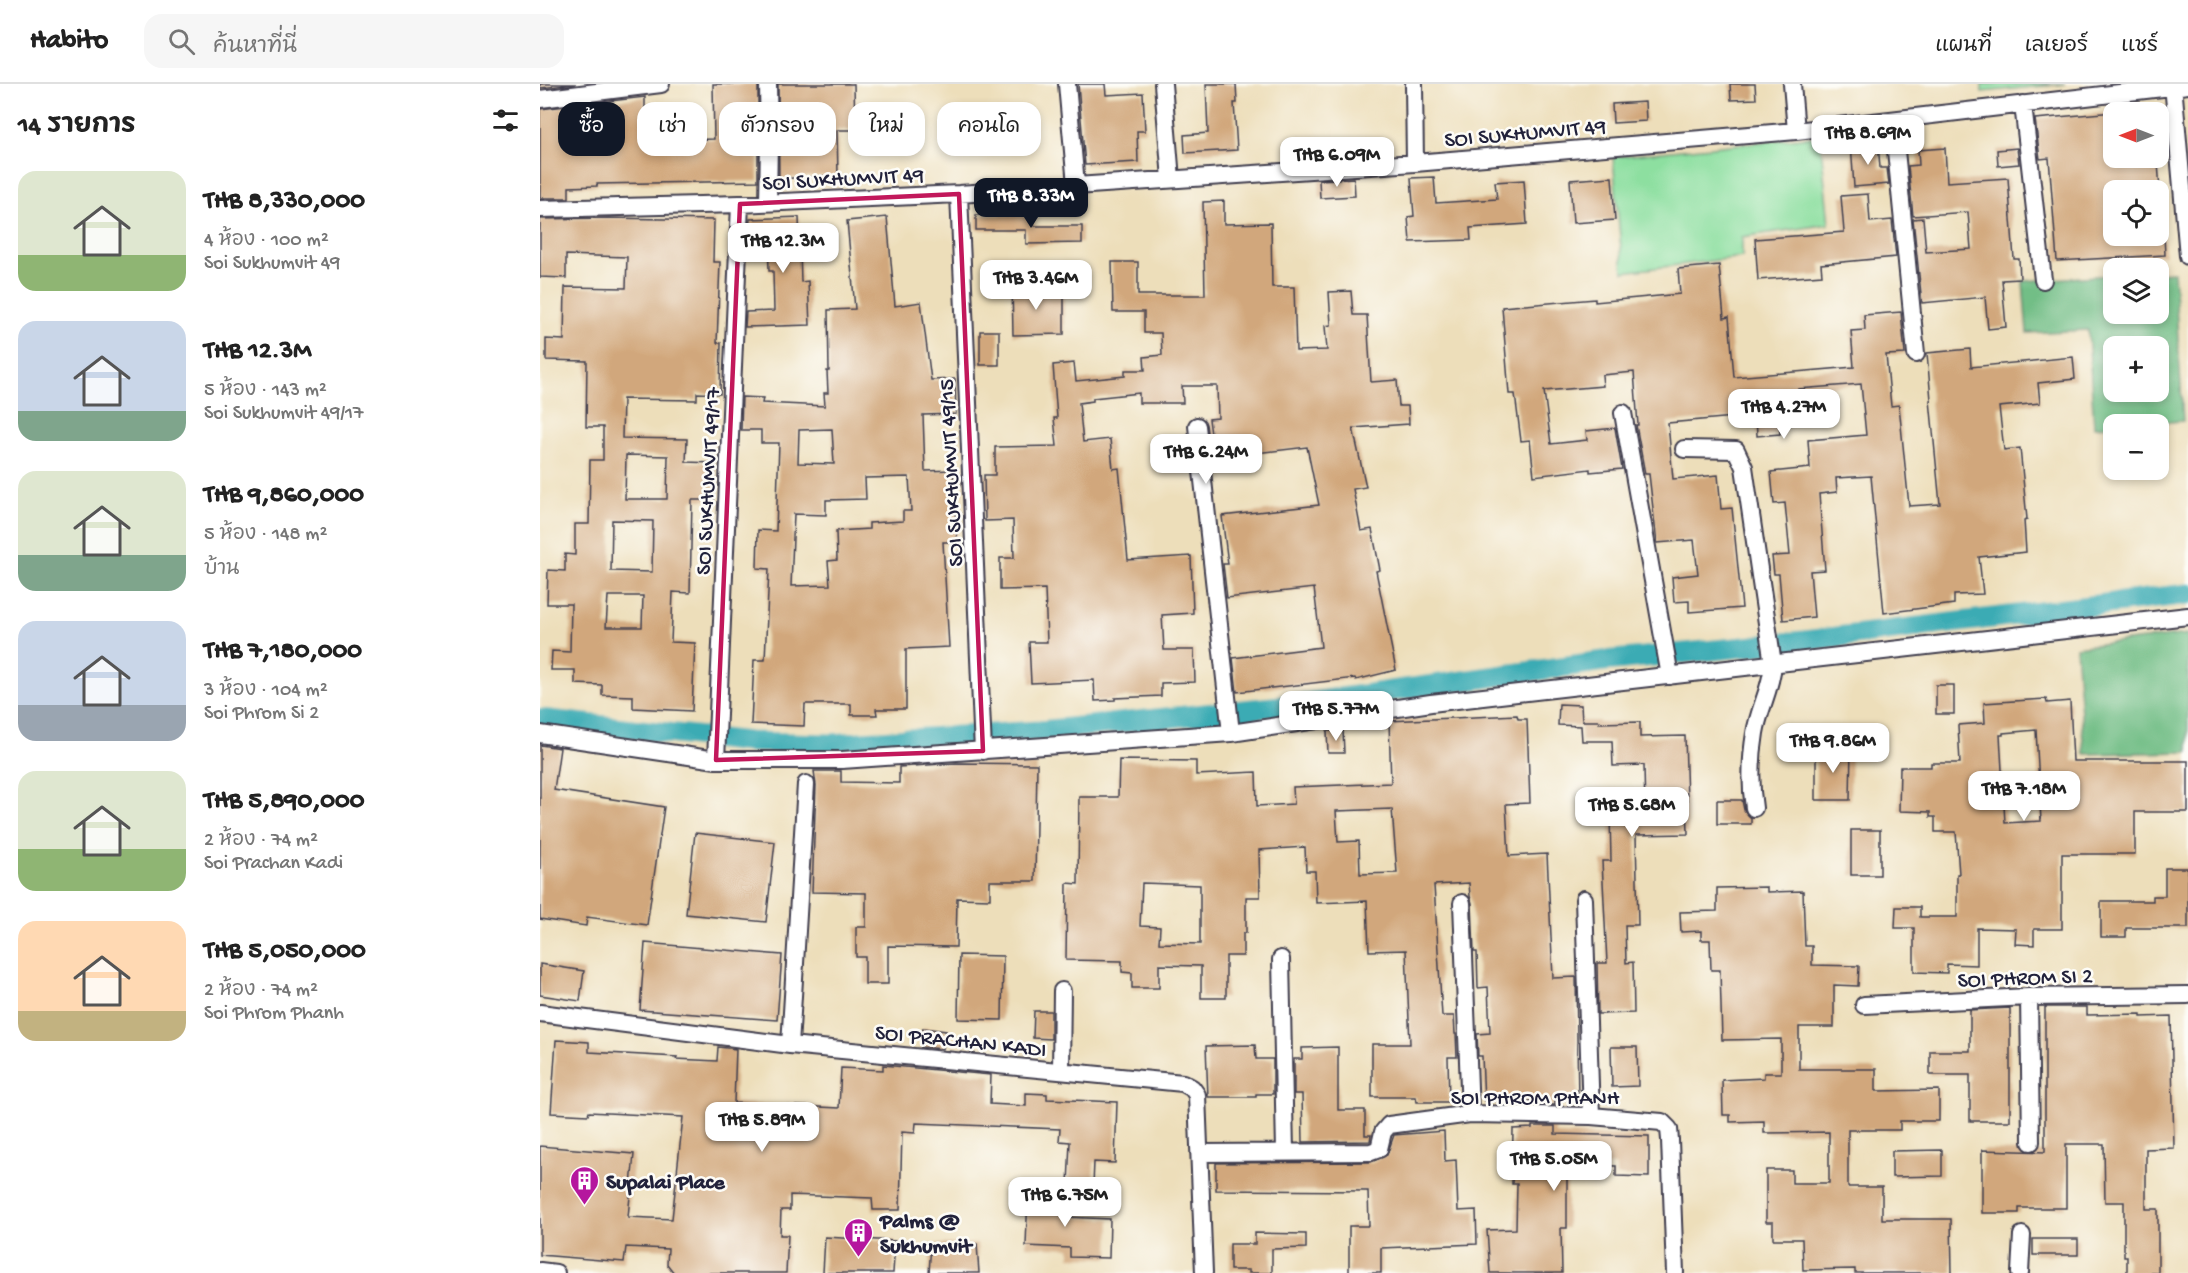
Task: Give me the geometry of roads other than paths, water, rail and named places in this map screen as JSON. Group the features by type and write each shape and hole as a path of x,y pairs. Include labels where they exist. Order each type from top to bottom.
{"street":[{"path":"540,99 661,84"},
{"path":"768,84 768,203"},
{"path":"1067,84 1076,185"},
{"path":"1163,84 1171,179"},
{"path":"1414,84 1414,163"},
{"path":"1792,84 1796,131"},
{"path":"2178,85 2188,256"},
{"name":"SOI SUKHUMVIT 49","path":"540,209 768,203 959,194 1414,163 1796,131 2178,85"},
{"path":"2023,104 2043,280"},
{"path":"1893,120 1916,354"},
{"name":"SOI SUKHUMVIT 49/15","path":"959,194 983,751"},
{"name":"SOI SUKHUMVIT 49/17","path":"716,760 740,204"},
{"path":"1623,413 1670,676"},
{"path":"1197,426 1231,733"},
{"path":"1684,449 1736,450 1744,467 1773,664 1772,682 1755,733 1751,790 1754,808"},
{"path":"540,734 716,760 842,760 983,751 1231,733 1431,703 2188,616"},
{"path":"790,1045 806,784"},
{"path":"1584,899 1591,1116"},
{"path":"1462,903 1470,1114"},
{"path":"1281,958 1285,1152"},
{"path":"1061,1071 1062,991"},
{"name":"SOI PHROM SI 2","path":"1864,1005 2029,997 2188,995"},
{"path":"2029,997 2031,1142"},
{"name":"SOI PRACHAN KADI","path":"540,1013 790,1045 1183,1083 1192,1088 1197,1095 1204,1273"},
{"name":"SOI PHROM PHANH","path":"1200,1153 1371,1152 1379,1149 1383,1132 1389,1125 1470,1114 1591,1116 1662,1122 1669,1129 1675,1273"},
{"path":"2020,1273 2022,1235"},
{"path":"540,1271 556,1273"}],"waterway":[{"path":"540,719 749,742 830,744 1040,731 1291,705 1604,661 1804,641 2188,594"}],"place":[{"name":"Supalai Place","path":"585,1206"},
{"name":"Palms @ Sukhumvit","path":"859,1258"}]}
